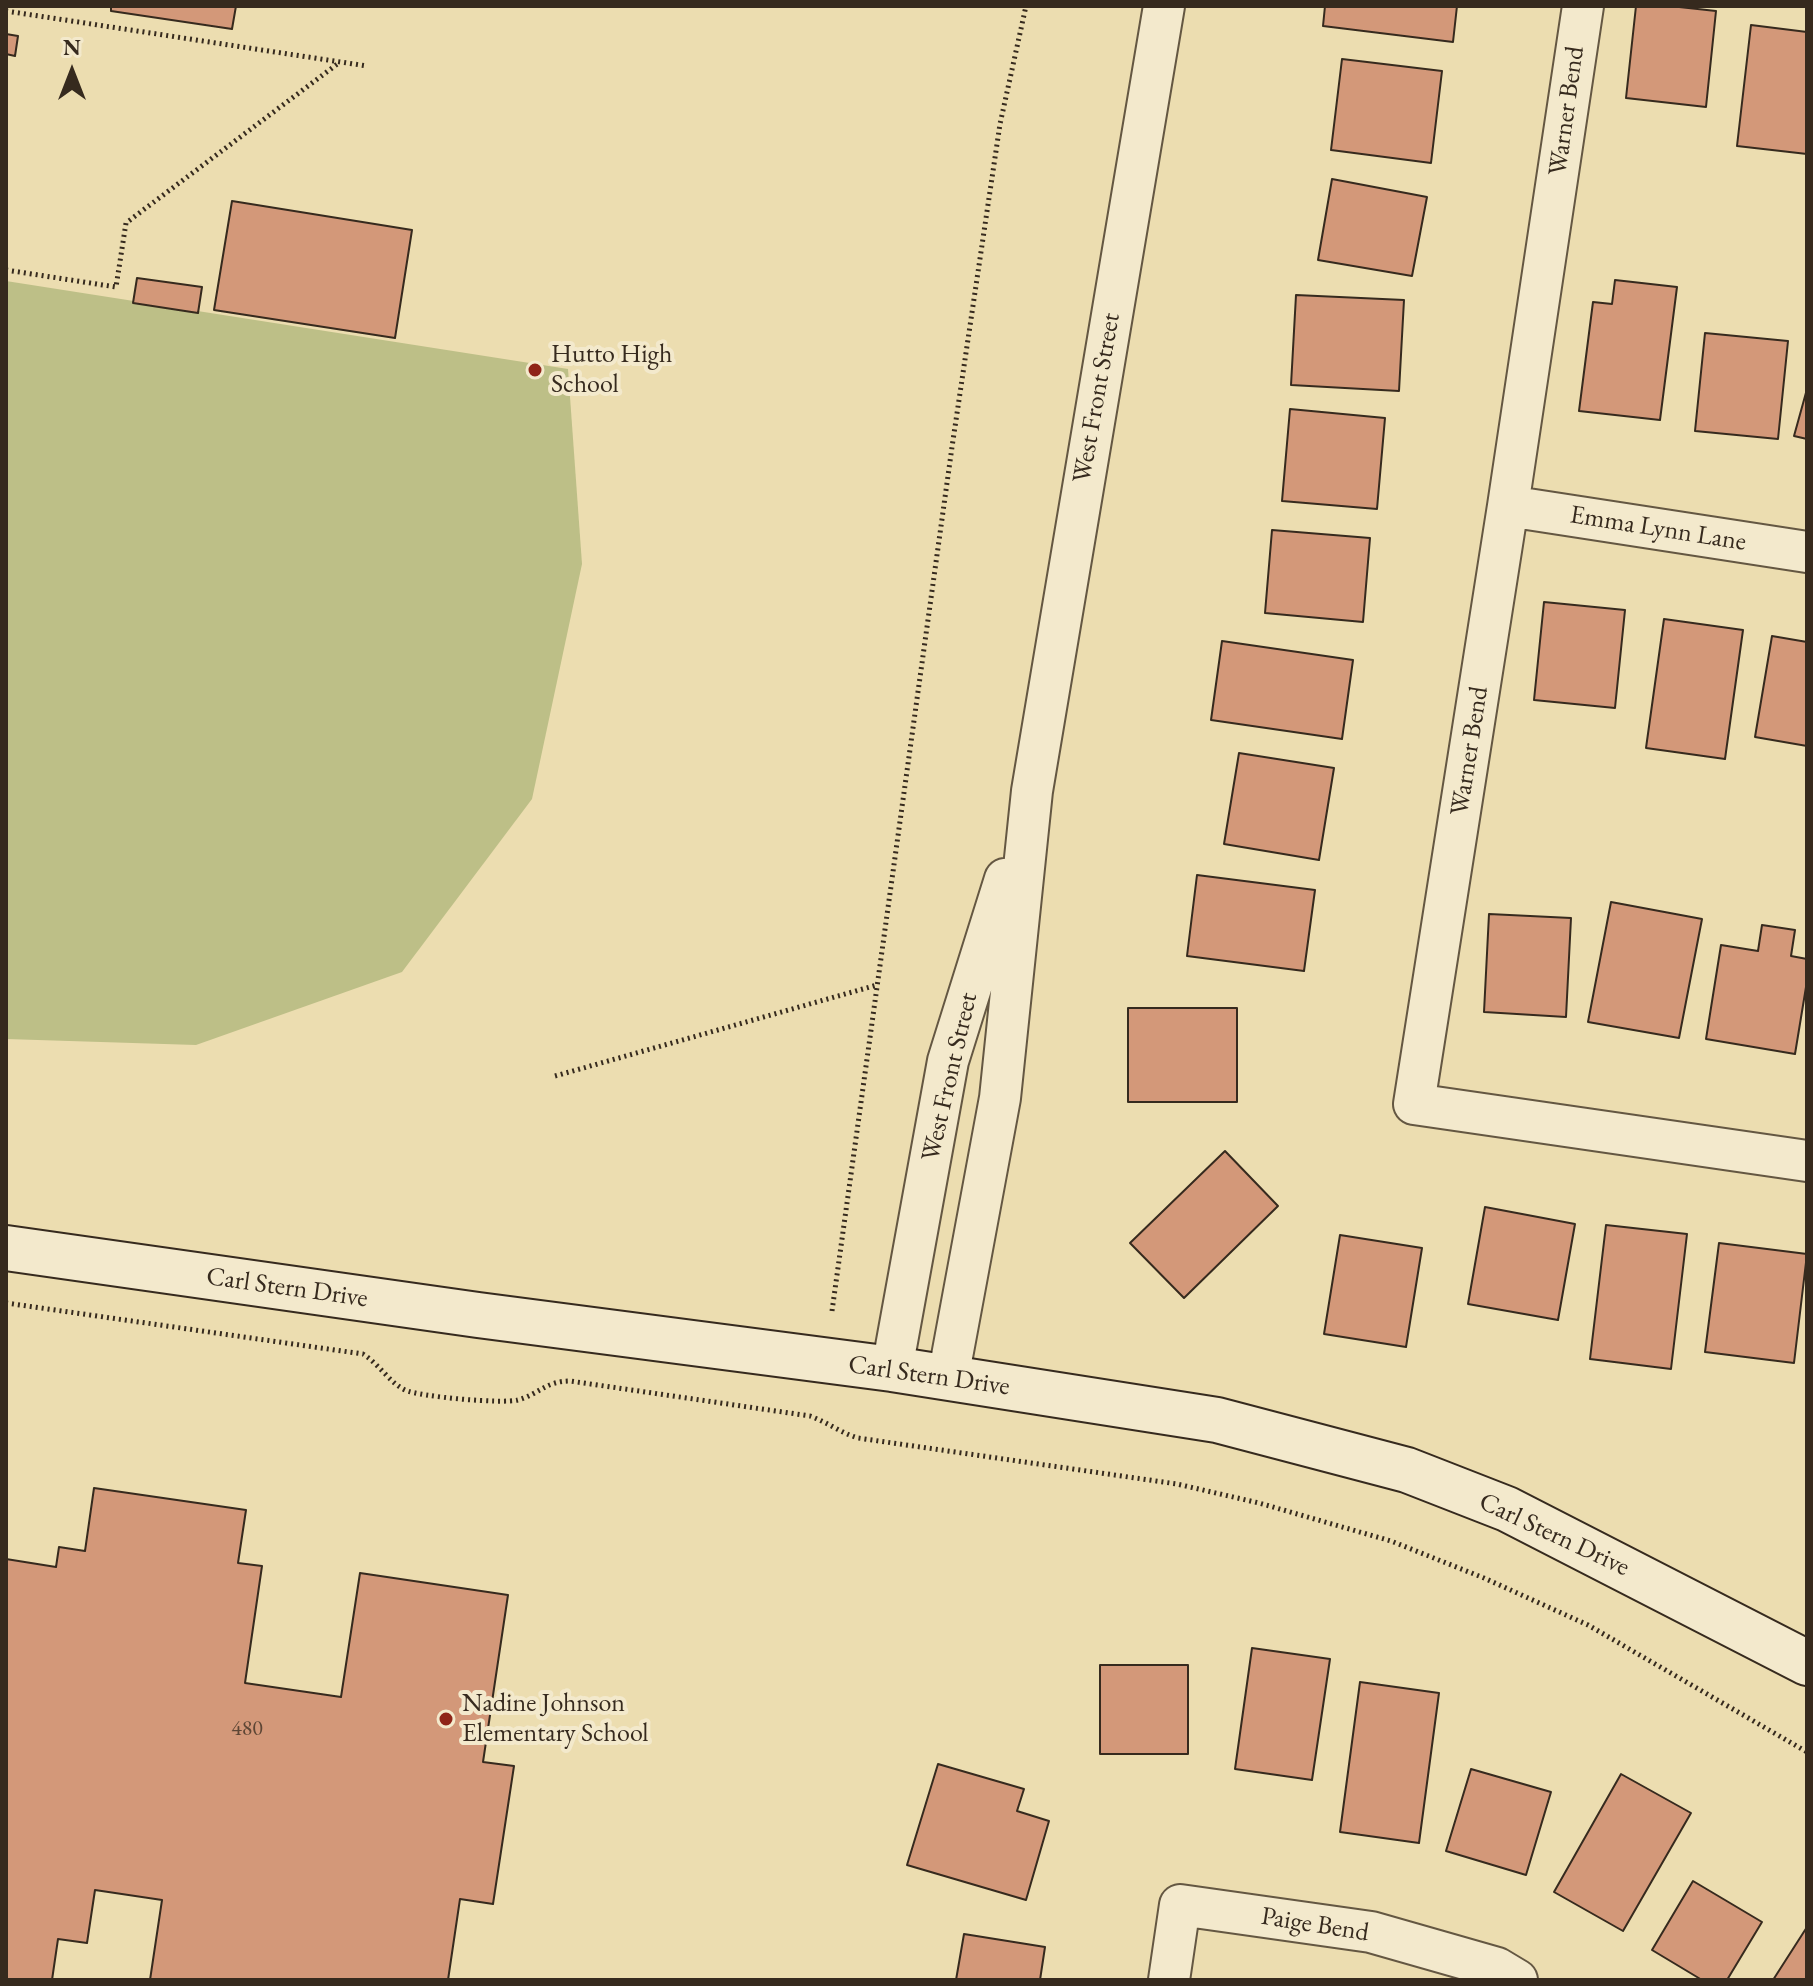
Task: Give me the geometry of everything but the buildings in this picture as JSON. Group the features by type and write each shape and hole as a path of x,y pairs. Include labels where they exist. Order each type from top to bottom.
{"street":[{"name":"West Front Street","path":"948,1378 1000,1098 1032,791 1164,6"},
{"name":"Warner Bend","path":"1583,6 1414,1104 1807,1161"},
{"name":"Emma Lynn Lane","path":"1508,506 1807,552"},
{"name":"West Front Street","path":"892,1369 948,1061 1032,791"},
{"name":"Carl Stern Drive","path":"6,1248 463,1313 892,1369 1217,1420 1407,1470 1507,1509 1807,1663"},
{"name":"Paige Bend","path":"1169,1980 1180,1905 1371,1932 1497,1968 1517,1980"}],"path":[{"path":"832,1311 952,447 998,139 1026,6"},
{"path":"6,11 367,66"},
{"path":"6,270 116,287 126,223 340,62"},
{"path":"555,1076 877,985"},
{"path":"6,1303 363,1354 387,1372 394,1383 408,1391 430,1396 515,1401 555,1381 570,1381 810,1416 858,1438 1177,1484 1259,1503 1391,1541 1484,1578 1588,1625 1807,1752"}],"green space":[{"path":"6,281 568,369 582,564 532,799 402,972 196,1045 6,1039"}],"place":[{"name":"Hutto High School","path":"535,370"},
{"name":"Nadine Johnson Elementary School","path":"446,1719"}]}
